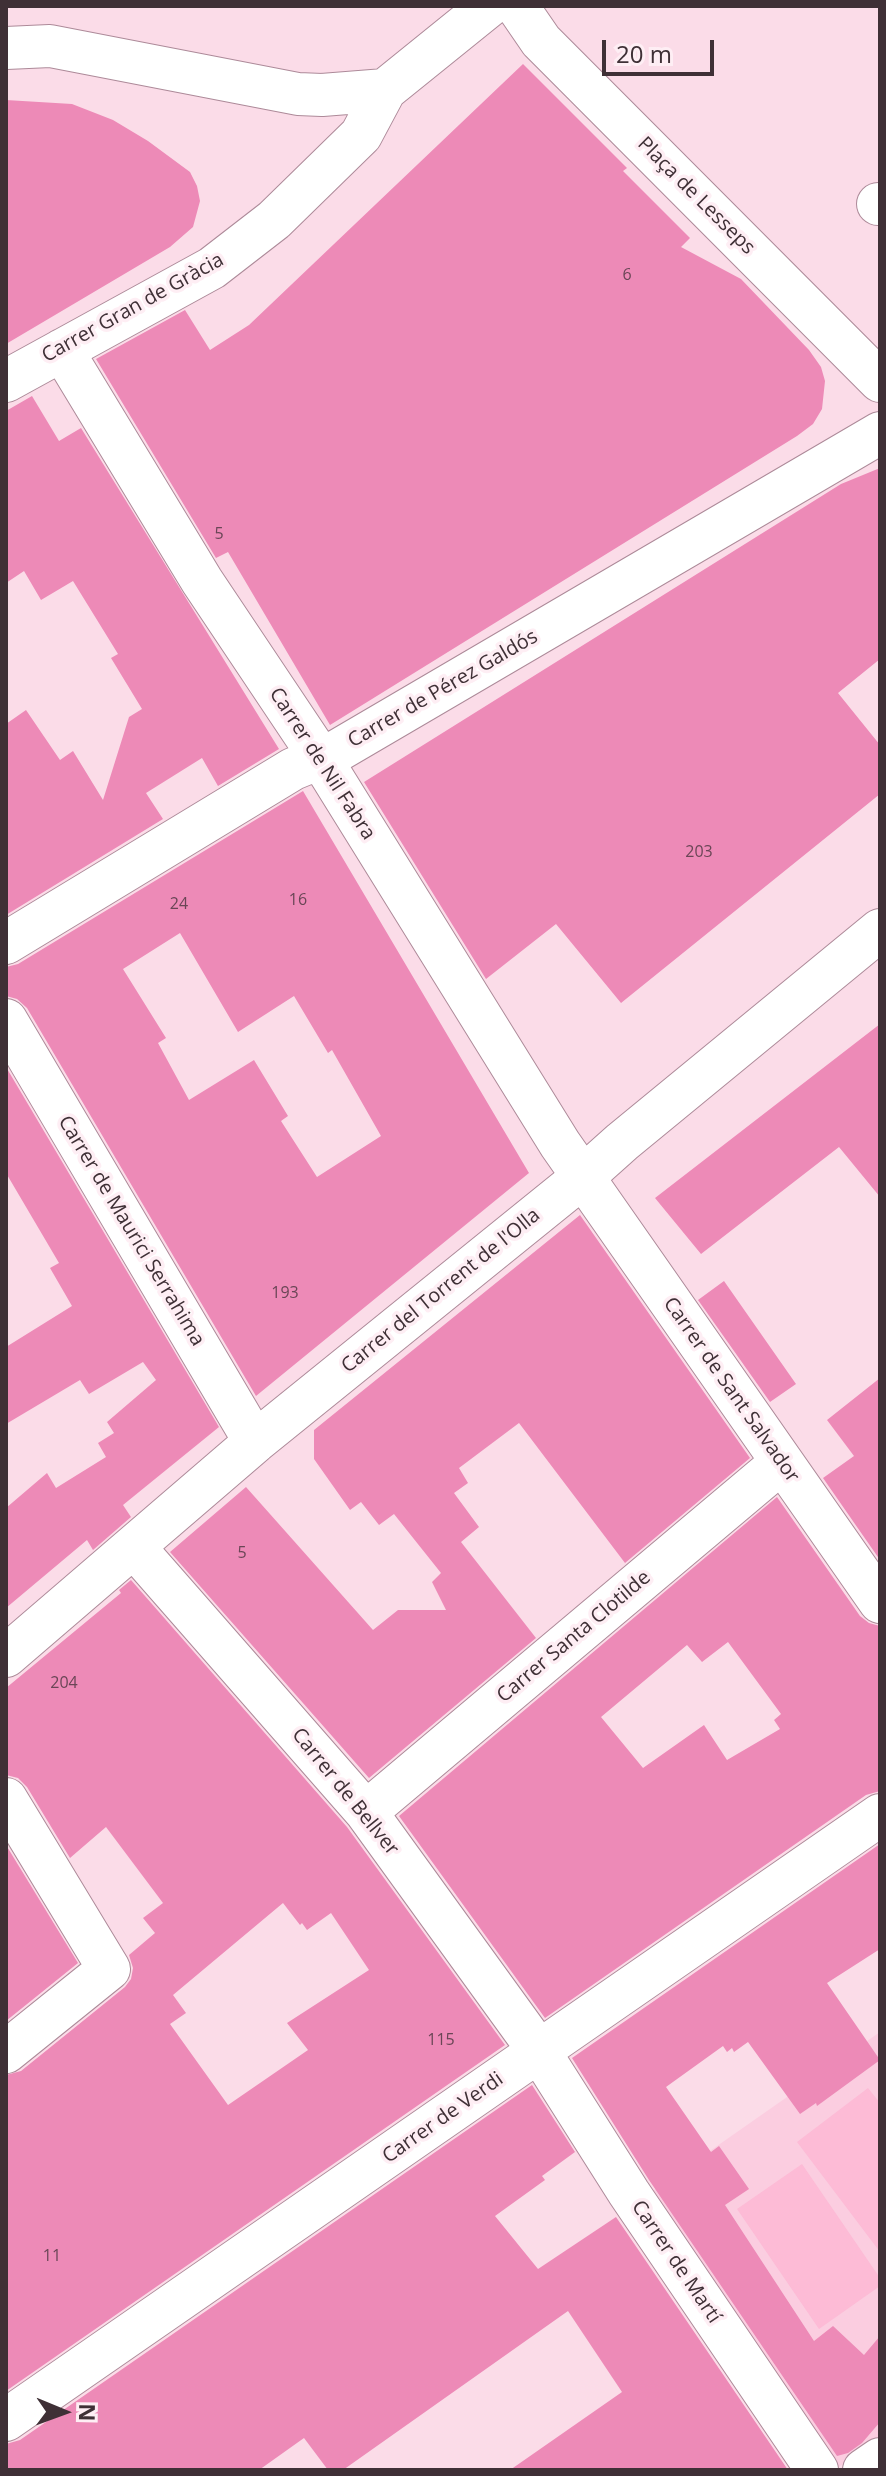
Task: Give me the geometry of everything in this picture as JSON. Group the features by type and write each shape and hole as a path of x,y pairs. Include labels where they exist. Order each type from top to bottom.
{"street":[{"path":"6,48 50,46 298,94 385,90 489,6"},
{"name":"Plaça de Lesseps","path":"517,6 541,41 880,381"},
{"name":"Carrer Gran de Gràcia","path":"6,381 212,268 274,220 361,135 385,90"},
{"name":"Carrer de Nil Fabra","path":"62,350 202,581 321,759 560,1144 584,1176"},
{"name":"Carrer de Pérez Galdós","path":"6,943 293,769 321,759 880,433"},
{"name":"Carrer del Torrent de l'Olla","path":"6,1656 255,1442 584,1176 880,930"},
{"name":"Carrer de Maurici Serrahima","path":"6,1020 255,1442"},
{"name":"Carrer de Sant Salvador","path":"584,1176 880,1602"},
{"name":"Carrer Santa Clotilde","path":"366,1812 782,1462"},
{"name":"Carrer de Bellver","path":"134,1547 366,1812 539,2051"},
{"path":"6,1799 109,1969 6,2052"},
{"name":"Carrer de Verdi","path":"6,2420 880,1815"},
{"name":"Carrer de Martí","path":"539,2051 629,2193 817,2470"},
{"path":"864,2470 880,2459"}],"shaded area":[{"path":"880,2032 880,2440 834,2470 647,2195"},
{"path":"868,2088 880,2103 880,2252 797,2142"},
{"path":"802,2164 880,2278 880,2286 819,2329 737,2209"}],"building":[{"path":"523,64 627,168 623,171 690,238 681,247 741,279 809,350 821,367 825,381 822,409 813,424 797,436 330,725 228,552 216,558 96,359 185,310 210,350 249,325"},
{"path":"6,100 72,104 113,120 190,172 200,201 193,227 170,247 6,344"},
{"path":"32,396 59,441 81,428 279,749 218,786 202,758 146,793 163,819 6,915 6,724 26,710 60,760 73,751 103,800 129,717 142,709 111,658 118,654 73,581 41,600 24,571 6,583 6,411"},
{"path":"880,468 880,659 838,693 880,745 880,794 621,1003 556,924 486,979 364,782 841,484"},
{"path":"303,791 529,1173 256,1396 27,1008 17,999 6,996 6,967 18,964","holes":["180,933 238,1032 294,996 328,1053 332,1050 381,1136 317,1177 281,1121 288,1116 254,1060 189,1100 158,1043 166,1038 123,969"]},
{"path":"880,1024 880,1197 839,1147 701,1254 655,1198"},
{"path":"6,1067 219,1427 123,1505 131,1517 93,1550 87,1540 6,1608 6,1508 47,1473 56,1488 106,1457 98,1443 114,1433 107,1422 156,1380 143,1362 89,1394 80,1380 6,1424 6,1347 72,1306 50,1268 59,1263 6,1173"},
{"path":"580,1215 750,1458 625,1563 519,1423 459,1468 468,1483 454,1493 479,1527 461,1542 536,1638 369,1778 170,1552 246,1487 373,1630 398,1610 446,1610 432,1582 441,1573 394,1514 379,1525 361,1502 350,1510 314,1459 314,1430"},
{"path":"724,1281 796,1384 770,1402 698,1300"},
{"path":"880,1378 880,1560 823,1478 854,1456 827,1420"},
{"path":"777,1497 860,1616 880,1626 880,1791 866,1795 545,2018 399,1816","holes":["728,1642 781,1714 774,1720 780,1729 727,1760 704,1725 643,1768 601,1717 687,1645 702,1662"]},
{"path":"131,1580 347,1827 505,2045 6,2391 6,2075 21,2071 125,1987 131,1979 133,1968 129,1955 155,1933 143,1918 163,1903 106,1827 70,1858 27,1787 18,1778 6,1775 6,1688 121,1593 119,1590","holes":["283,1903 300,1925 302,1923 307,1930 331,1913 369,1970 287,2023 308,2050 228,2105 170,2024 186,2013 173,1995"]},
{"path":"880,1844 880,1949 827,1983 880,2060 817,2106 816,2103 800,2114 748,2042 734,2052 732,2048 727,2052 723,2046 666,2087 711,2152 719,2146 749,2189 725,2205 814,2341 833,2326 864,2355 880,2336 880,2422 862,2443 848,2453 837,2456 649,2180 572,2058"},
{"path":"6,1845 78,1963 6,2021"},
{"path":"532,2085 575,2152 542,2176 545,2180 495,2216 538,2269 616,2217 788,2470 510,2470 622,2392 568,2311 343,2470 328,2470 304,2438 259,2470 6,2470 6,2444 20,2440"}]}
